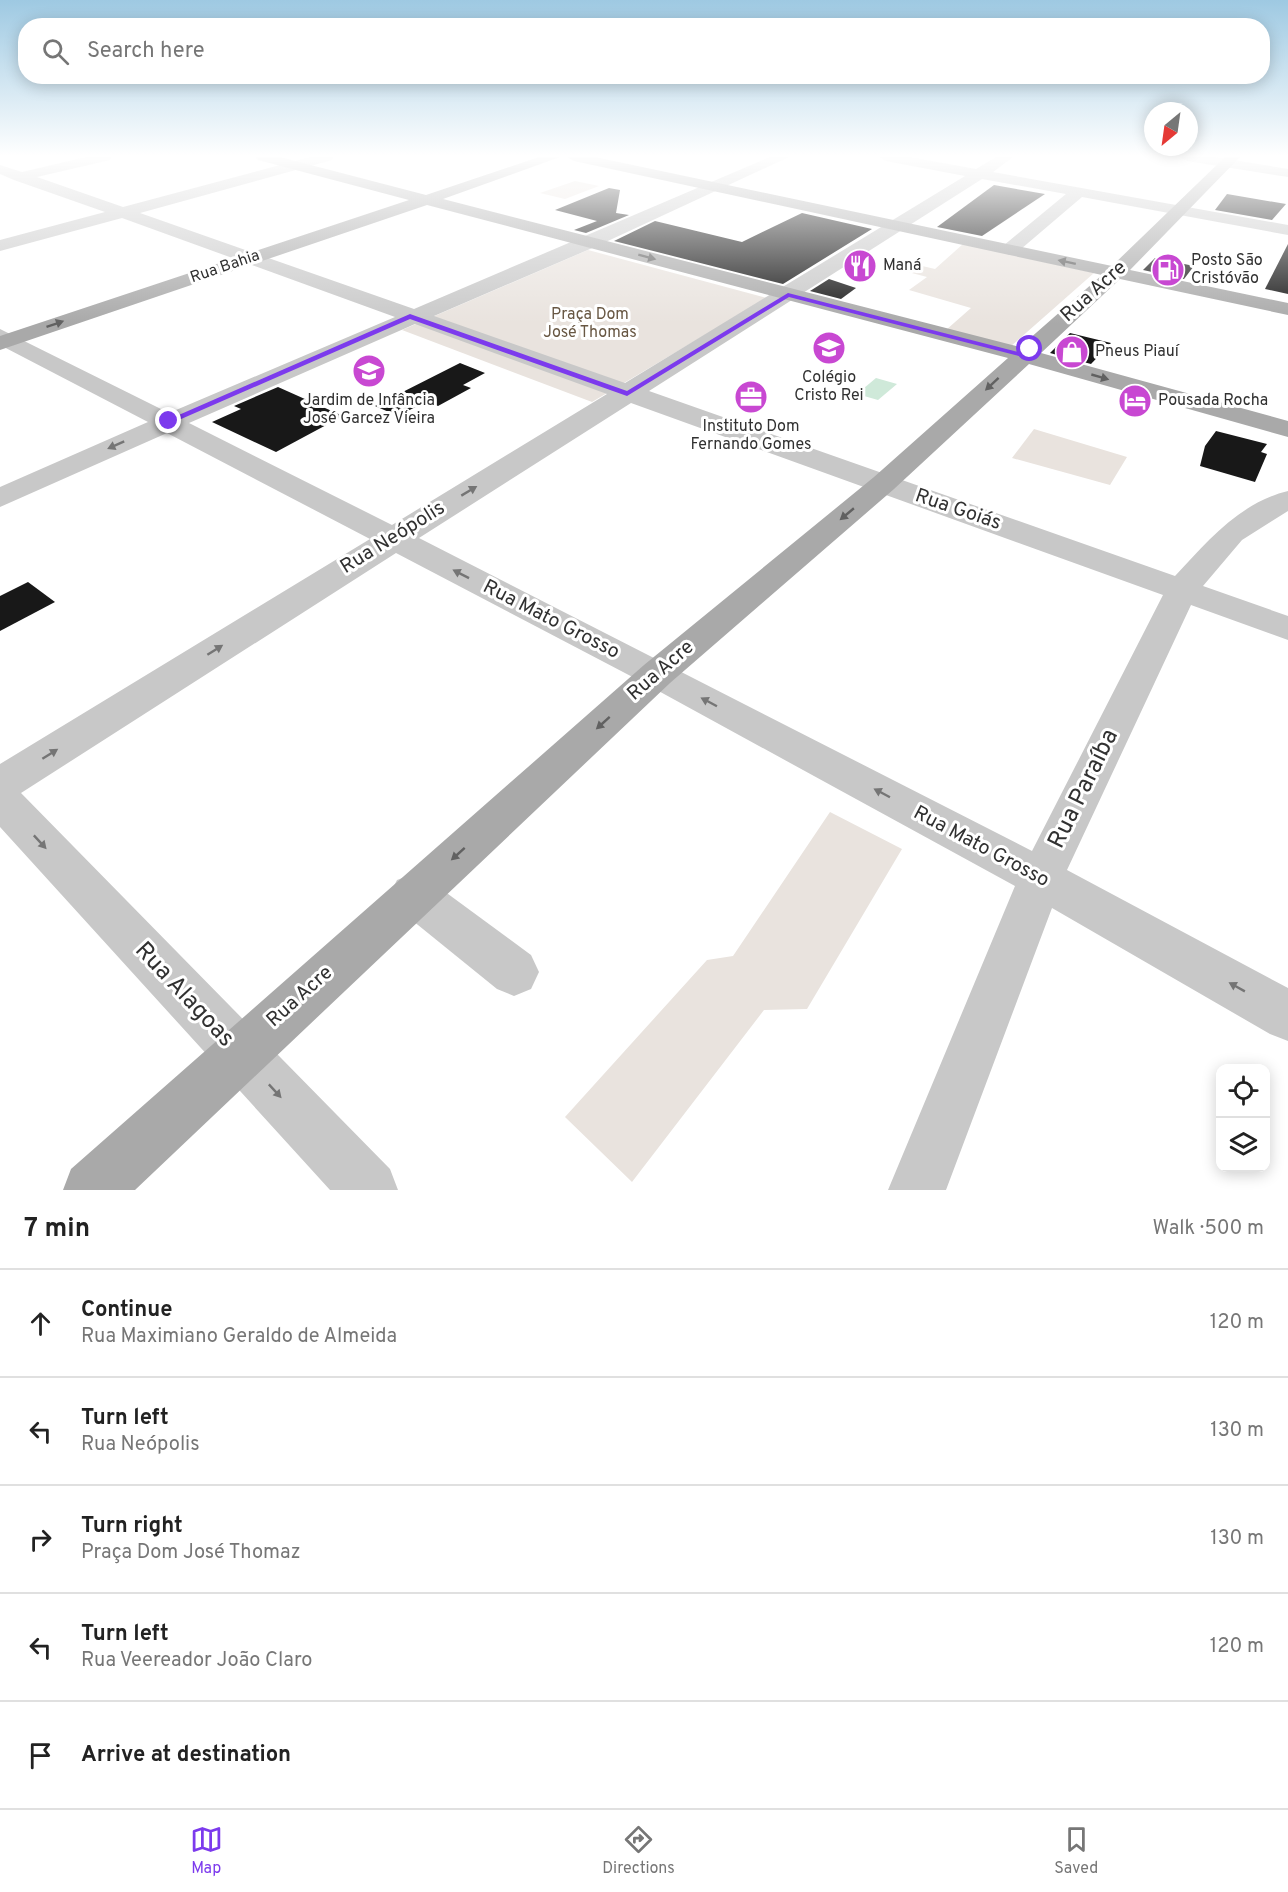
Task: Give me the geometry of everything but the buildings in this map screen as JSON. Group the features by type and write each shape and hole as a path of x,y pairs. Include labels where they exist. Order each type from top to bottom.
{"main road":[{"name":"Rua Bahia","path":"3,340 389,213"},
{"path":"476,213 1023,355 1288,429"},
{"path":"836,213 1288,309"},
{"name":"Rua Acre","path":"92,1190 413,894 657,674 884,483 1116,272 1177,213"}],"street":[{"path":"0,246 122,213"},
{"name":"Rua Goiás","path":"125,213 627,394 884,483 1288,628"},
{"path":"0,498 169,421 410,316 658,213"},
{"name":"Rua Neópolis","path":"0,785 392,538 788,295 916,213"},
{"path":"1009,250 1054,213"},
{"path":"1194,213 1288,230"},
{"name":"Rua Mato Grosso","path":"3,340 169,421 657,674 1041,878 1288,1016"},
{"name":"Rua Paraíba","path":"917,1190 1041,878 1182,589 1231,534 1269,508 1288,500"},
{"name":"Rua Alagoas","path":"0,799 369,1190"},
{"path":"413,894 514,972"}],"green space":[{"path":"963,244 1094,273 1010,347 946,330 971,308 909,290 927,277 908,272 918,265 935,269"},
{"name":"Praça Dom José Thomas","path":"588,250 767,298 592,402 402,330"},
{"path":"1034,429 1127,457 1110,485 1012,458"},
{"path":"830,812 902,849 807,1009 764,1010 632,1182 565,1117 707,960 733,956"}],"shaded area":[{"path":"876,378 897,384 878,400 857,394"}],"place":[{"name":"Maná","path":"860,266"},
{"name":"Posto São Cristóvão","path":"1168,270"},
{"name":"Colégio Cristo Rei","path":"829,348"},
{"name":"Pneus Piauí","path":"1072,352"},
{"name":"Jardim de Infância José Garcez Vieira","path":"369,371"},
{"name":"Instituto Dom Fernando Gomes","path":"751,397"},
{"name":"Pousada Rocha","path":"1135,401"}],"route":[{"path":"169,421 410,316 627,394 788,295 1023,355 1030,349"}]}
